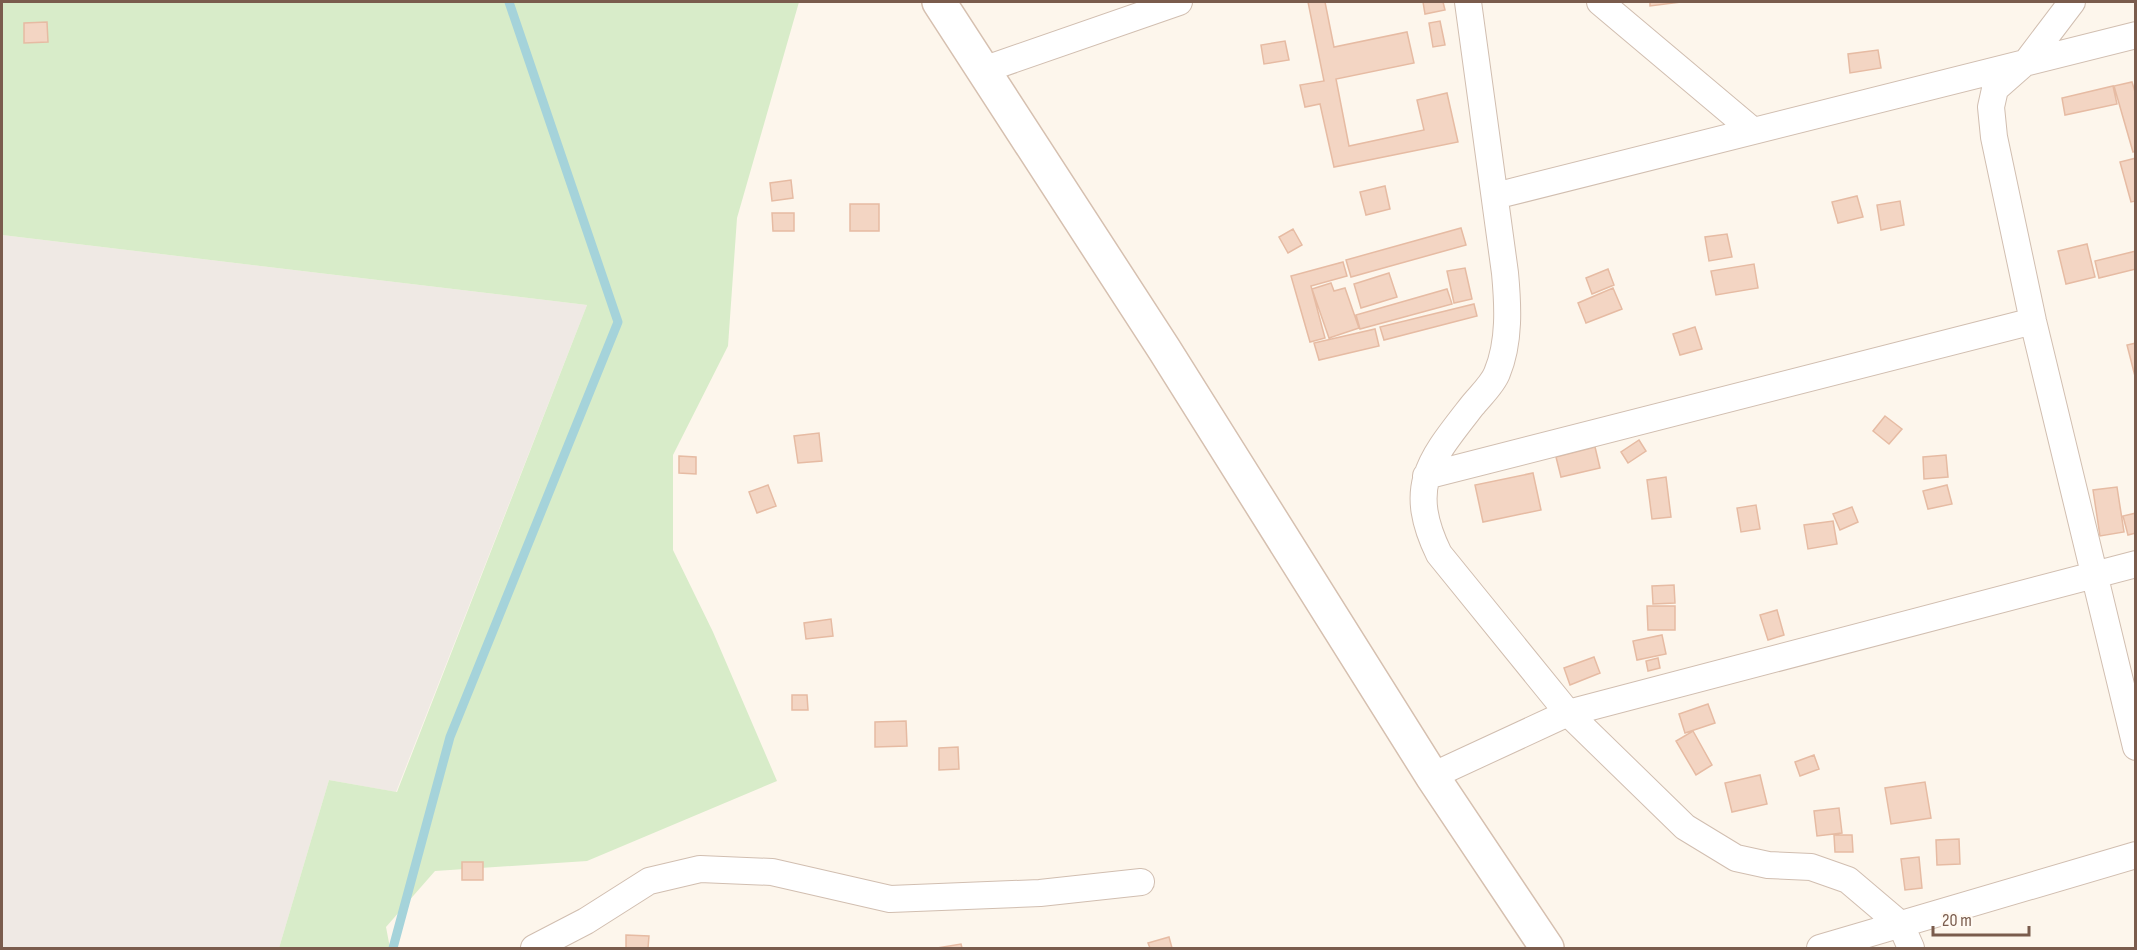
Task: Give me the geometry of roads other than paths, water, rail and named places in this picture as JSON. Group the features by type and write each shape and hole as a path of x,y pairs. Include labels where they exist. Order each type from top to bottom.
{"main road":[{"path":"939,2 1164,348 1432,776 1546,948"}],"street":[{"path":"983,70 1179,2"},
{"path":"1468,2 1508,302 1506,334 1497,374 1448,437 1426,476 1422,509 1428,531 1439,554 1568,713 1685,827 1736,858 1768,865 1811,867 1848,880 1901,925 1911,948"},
{"path":"1600,2 1752,130"},
{"path":"2072,2 2028,60 1995,89 1991,107 1994,137 2033,321 2136,747"},
{"path":"1495,196 2028,60 2136,35"},
{"path":"1426,476 2033,321"},
{"path":"1432,776 1568,713 2136,564"},
{"path":"1820,948 2136,855"},
{"path":"534,948 586,921 649,881 700,869 772,872 890,899 1040,893 1140,882"}],"waterway":[{"path":"393,948 450,737 618,322 509,2"}]}
